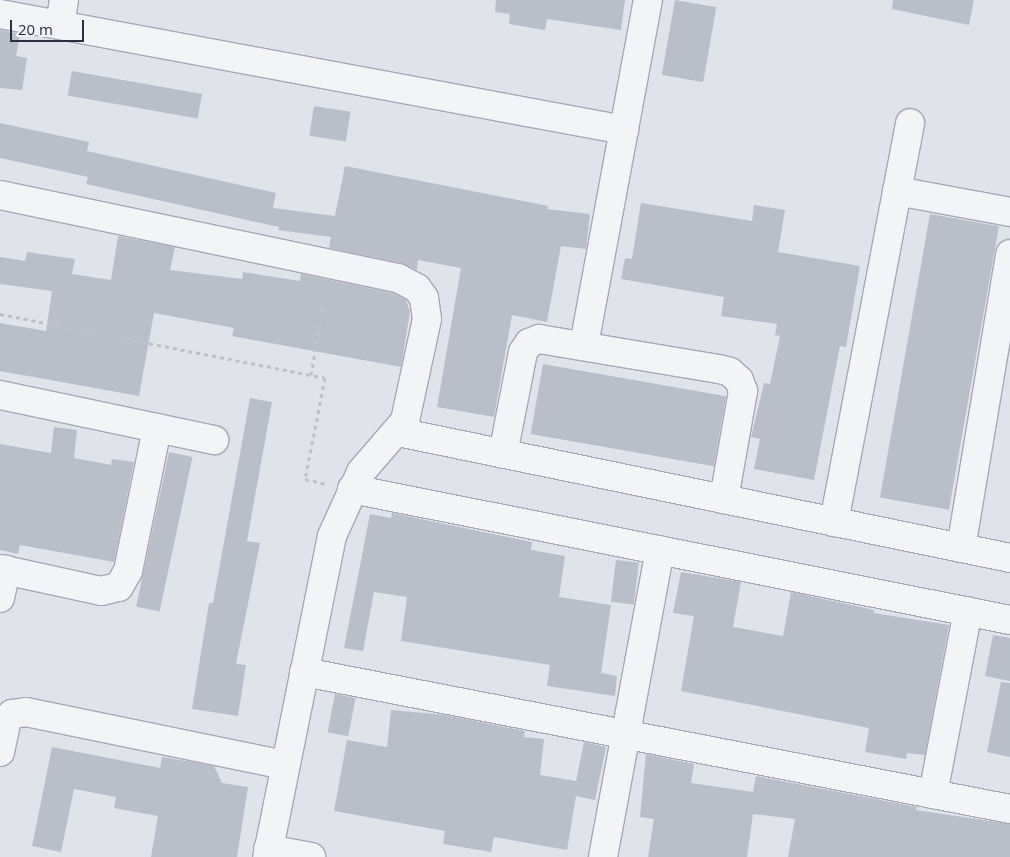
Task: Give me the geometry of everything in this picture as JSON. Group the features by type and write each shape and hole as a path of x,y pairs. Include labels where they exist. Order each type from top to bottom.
{"street":[{"path":"584,345 648,0"},
{"path":"0,14 62,12 624,130"},
{"path":"834,522 910,123"},
{"path":"897,191 1010,212"},
{"path":"0,195 398,278 417,288 424,298 427,319 409,409 398,432 372,457 352,489 330,544 285,765 268,853 311,857"},
{"path":"961,548 1010,254"},
{"path":"503,454 522,352 539,339 719,369 730,372 739,380 743,391 724,499"},
{"path":"0,395 214,440"},
{"path":"0,598 3,569 100,590 119,587 128,571 157,428"},
{"path":"398,432 1010,558"},
{"path":"352,489 1010,620"},
{"path":"603,857 660,550"},
{"path":"933,794 968,611"},
{"path":"304,672 1010,809"},
{"path":"2,735 12,714 26,712 285,765"}],"path":[{"path":"311,376 331,264"},
{"path":"0,314 325,378 305,479 352,489"}],"building":[{"path":"496,0 625,0 621,30 547,19 545,30 509,24 510,14 495,12"},
{"path":"675,0 716,7 703,82 662,75"},
{"path":"893,0 974,0 969,25 892,9"},
{"path":"0,30 20,34 16,56 27,58 22,90 0,88"},
{"path":"72,71 202,94 198,119 68,96"},
{"path":"314,106 351,112 346,141 309,136"},
{"path":"0,123 89,142 87,151 276,193 273,208 335,216 345,166 548,206 547,209 590,214 586,249 561,246 547,322 512,315 494,417 437,407 461,268 418,260 417,270 401,263 329,248 331,237 278,230 279,227 86,184 88,177 0,158"},
{"path":"641,203 752,221 754,205 785,210 778,252 860,266 846,347 840,346 814,480 754,469 760,439 751,437 764,383 770,384 780,336 775,335 777,324 721,316 724,297 621,279 625,258 632,259"},
{"path":"930,214 999,226 949,510 880,498"},
{"path":"118,236 175,247 170,270 242,279 243,272 300,281 301,274 393,293 406,300 410,312 401,367 232,336 234,328 154,313 139,396 0,371 0,323 46,331 52,291 0,284 0,257 25,261 27,252 75,259 72,274 111,280"},
{"path":"543,364 726,396 714,466 531,434"},
{"path":"250,398 272,402 247,541 260,543 236,664 246,665 238,716 192,709 209,603 213,603"},
{"path":"54,427 77,430 74,458 111,465 112,459 134,462 114,562 20,545 18,554 0,550 0,444 51,453"},
{"path":"169,452 192,457 160,612 136,607"},
{"path":"392,513 532,542 531,550 565,556 559,597 611,605 601,673 617,676 615,696 547,686 550,665 401,641 407,597 374,592 363,651 344,648 370,514 391,518"},
{"path":"616,560 639,563 634,604 611,602"},
{"path":"681,572 741,582 733,627 783,636 791,592 874,610 874,613 949,625 925,755 907,753 906,759 865,752 869,728 681,691 694,616 673,613"},
{"path":"993,635 1010,638 1010,681 985,676"},
{"path":"1001,682 1010,683 1010,757 987,752"},
{"path":"335,694 356,698 348,736 328,732"},
{"path":"391,710 445,715 525,731 524,737 544,739 540,775 576,781 584,742 606,747 595,800 576,796 567,850 494,837 491,852 443,844 445,831 334,811 347,740 387,747"},
{"path":"52,747 160,768 162,757 214,766 222,783 248,787 237,857 151,857 158,816 114,808 116,797 74,789 61,852 32,846"},
{"path":"646,754 694,764 691,783 753,792 756,776 917,807 916,810 1010,824 1010,857 788,857 795,819 753,814 747,857 648,857 654,819 640,817"}]}
